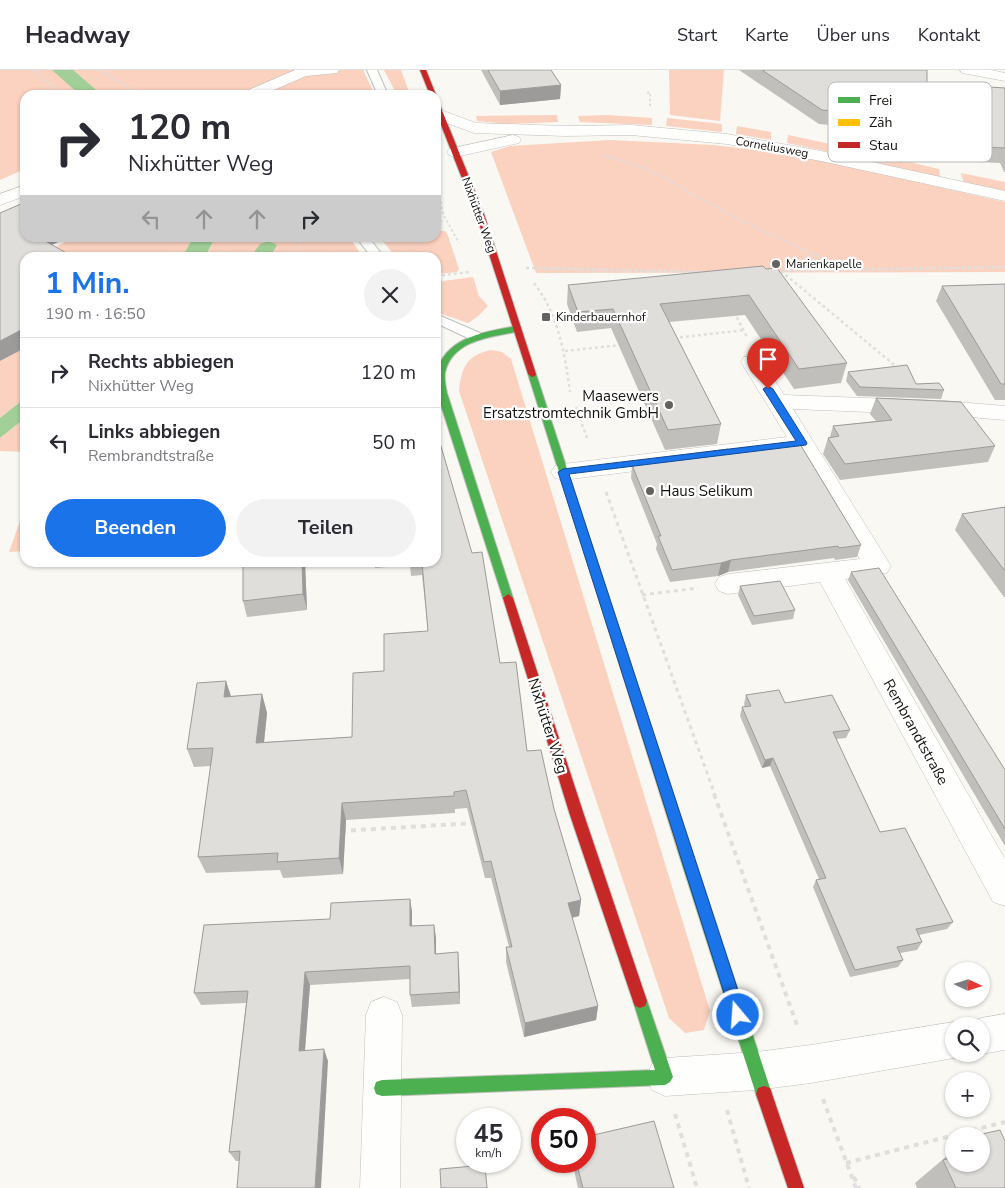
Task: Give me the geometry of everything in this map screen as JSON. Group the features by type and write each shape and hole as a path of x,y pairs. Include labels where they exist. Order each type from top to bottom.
{"main road":[{"path":"423,70 431,90"},
{"name":"Nixhütter Weg","path":"441,114 480,214 499,270 756,1072 796,1188"},
{"name":"Nixhütter Weg","path":"441,368 446,359 460,345 475,336 517,329"},
{"name":"Nixhütter Weg","path":"441,386 554,745 665,1077"},
{"path":"382,1088 665,1077"}],"street":[{"path":"262,90 303,72 332,70"},
{"path":"967,70 1005,77"},
{"name":"Corneliusweg","path":"441,110 474,128 565,131 631,130 736,141 828,158"},
{"name":"Corneliusweg","path":"456,152 565,131"},
{"name":"Corneliusweg","path":"848,162 1005,196"},
{"path":"0,200 20,192"},
{"path":"728,584 878,566 752,362"},
{"path":"776,402 946,408 1005,413"},
{"path":"563,472 802,443"},
{"name":"Rembrandtstraße","path":"828,572 1005,891"},
{"path":"380,1188 384,1015"},
{"path":"990,1034 1005,1032"},
{"path":"665,1077 756,1072 945,1042"}],"lane":[{"path":"372,70 382,90"},
{"path":"441,320 475,336"}],"path":[{"path":"33,70 56,90"},
{"path":"99,70 134,90"},
{"path":"647,93 650,92 650,109"},
{"path":"599,156 616,158 645,168 728,214 846,269"},
{"path":"524,259 529,274"},
{"path":"772,272 1005,267"},
{"path":"441,276 527,268 717,272"},
{"path":"708,272 711,278"},
{"path":"781,272 900,370"},
{"path":"532,280 545,297 564,351 570,391 846,1162 857,1188"},
{"path":"731,308 745,330 752,362"},
{"path":"669,339 745,330"},
{"path":"564,351 621,345"},
{"path":"642,595 728,584"},
{"path":"334,831 483,823"},
{"path":"716,1074 749,1188"},
{"path":"665,1077 697,1188"},
{"path":"846,1162 1005,1122"}],"shaded area":[{"path":"0,70 363,70 373,90 20,90 20,171 0,180"},
{"path":"52,70 73,70 96,90 74,90"},
{"path":"384,70 401,70 408,90 394,90"},
{"path":"669,70 724,70 720,121 670,115"},
{"path":"557,115 558,122 507,124 477,121 476,116"},
{"path":"607,115 652,118 652,125 580,122 578,116"},
{"path":"667,118 722,124 722,132 666,126"},
{"path":"737,126 771,132 771,140 736,134"},
{"path":"788,135 828,144 828,152 787,143"},
{"path":"610,140 713,145 797,155 1005,202 1005,272 536,273 491,152 510,146"},
{"path":"872,162 909,162 939,169 940,177"},
{"path":"961,173 1005,182 1005,192 964,183"},
{"path":"441,231 445,231 459,269 457,272 441,274 441,252 392,252 383,242 441,242"},
{"path":"65,242 191,242 185,252 56,252 52,249"},
{"path":"191,242 213,242 208,252 185,252"},
{"path":"213,242 353,242 360,252 208,252"},
{"path":"270,242 277,245 273,252 254,252 260,244"},
{"path":"473,277 479,296 488,306 468,323 441,314 441,281"},
{"path":"491,350 502,352 511,359 710,1011 704,1030 685,1033 669,1018 459,391 461,376 467,364 476,355"},
{"path":"20,351 20,402 0,418 0,361"},
{"path":"20,402 20,422 0,438 0,418"},
{"path":"20,422 20,452 0,451 0,438"},
{"path":"20,521 20,551 9,552"}],"building":[{"path":"488,70 551,70 561,85 500,91"},
{"path":"762,70 927,70 927,82 828,82 828,111 822,110"},
{"path":"992,87 1005,88 1005,148 992,147"},
{"path":"20,204 20,242 47,242 64,252 20,252 20,331 0,341 0,213"},
{"path":"763,266 766,269 777,268 847,363 799,369 749,295 660,304 721,424 668,430 613,309 578,312 568,285"},
{"path":"1005,284 1005,384 1001,384 942,286"},
{"path":"907,365 916,384 939,383 944,390 860,387 848,372"},
{"path":"876,398 961,402 995,446 845,464 828,438 839,436 833,426 892,420"},
{"path":"800,444 861,545 839,548 838,546 731,560 672,570 658,536 661,536 632,465 677,460 675,456 728,449 730,453"},
{"path":"441,446 472,553 482,552 500,663 516,662 527,751 541,750 554,809 581,900 568,903 598,1006 525,1023 506,947 512,947 491,861 484,862 466,790 454,792 454,796 342,803 339,858 277,862 278,853 198,857 213,748 187,749 197,683 226,681 224,697 262,694 256,743 352,737 353,673 384,671 384,634 428,631 422,567 441,567"},
{"path":"1005,507 1005,571 962,514"},
{"path":"243,567 302,567 303,594 243,601"},
{"path":"879,568 1005,770 1005,829 851,572"},
{"path":"780,581 795,610 754,616 740,586"},
{"path":"779,690 785,703 832,695 850,730 833,732 880,832 905,828 953,922 916,929 922,942 897,947 903,960 855,970 816,880 826,878 773,758 765,760 742,707 751,706 746,695"},
{"path":"410,899 410,926 434,925 435,954 458,952 459,992 410,995 410,966 305,972 299,1051 324,1049 315,1188 237,1188 240,1151 229,1152 248,991 194,993 204,925 330,919 331,903"},
{"path":"654,1121 674,1188 583,1188 579,1173 596,1173 596,1134"},
{"path":"1000,1130 1005,1141 1005,1188 956,1188 949,1172 990,1172 990,1132"},
{"path":"456,1168 456,1173 486,1173 487,1188 441,1188 440,1169"}],"traffic: fast":[{"path":"508,598 442,393 441,373 451,352 460,345 482,336 517,329"},
{"path":"532,374 596,573"},
{"path":"684,848 764,1094"},
{"path":"382,1088 665,1077 640,1001"}],"traffic: slow":[{"path":"596,573 684,848"}],"traffic: jam":[{"path":"423,70 431,90"},
{"path":"441,116 480,214 532,374"},
{"path":"508,598 577,815 640,1001"},
{"path":"764,1094 796,1188"}],"place":[{"name":"Marienkapelle","path":"776,264"},
{"name":"Kinderbauernhof","path":"546,317"},
{"name":"Maasewers Ersatzstromtechnik GmbH","path":"669,405"},
{"name":"Haus Selikum","path":"650,491"}],"route":[{"path":"738,1015 563,472 802,443 768,389"}]}
